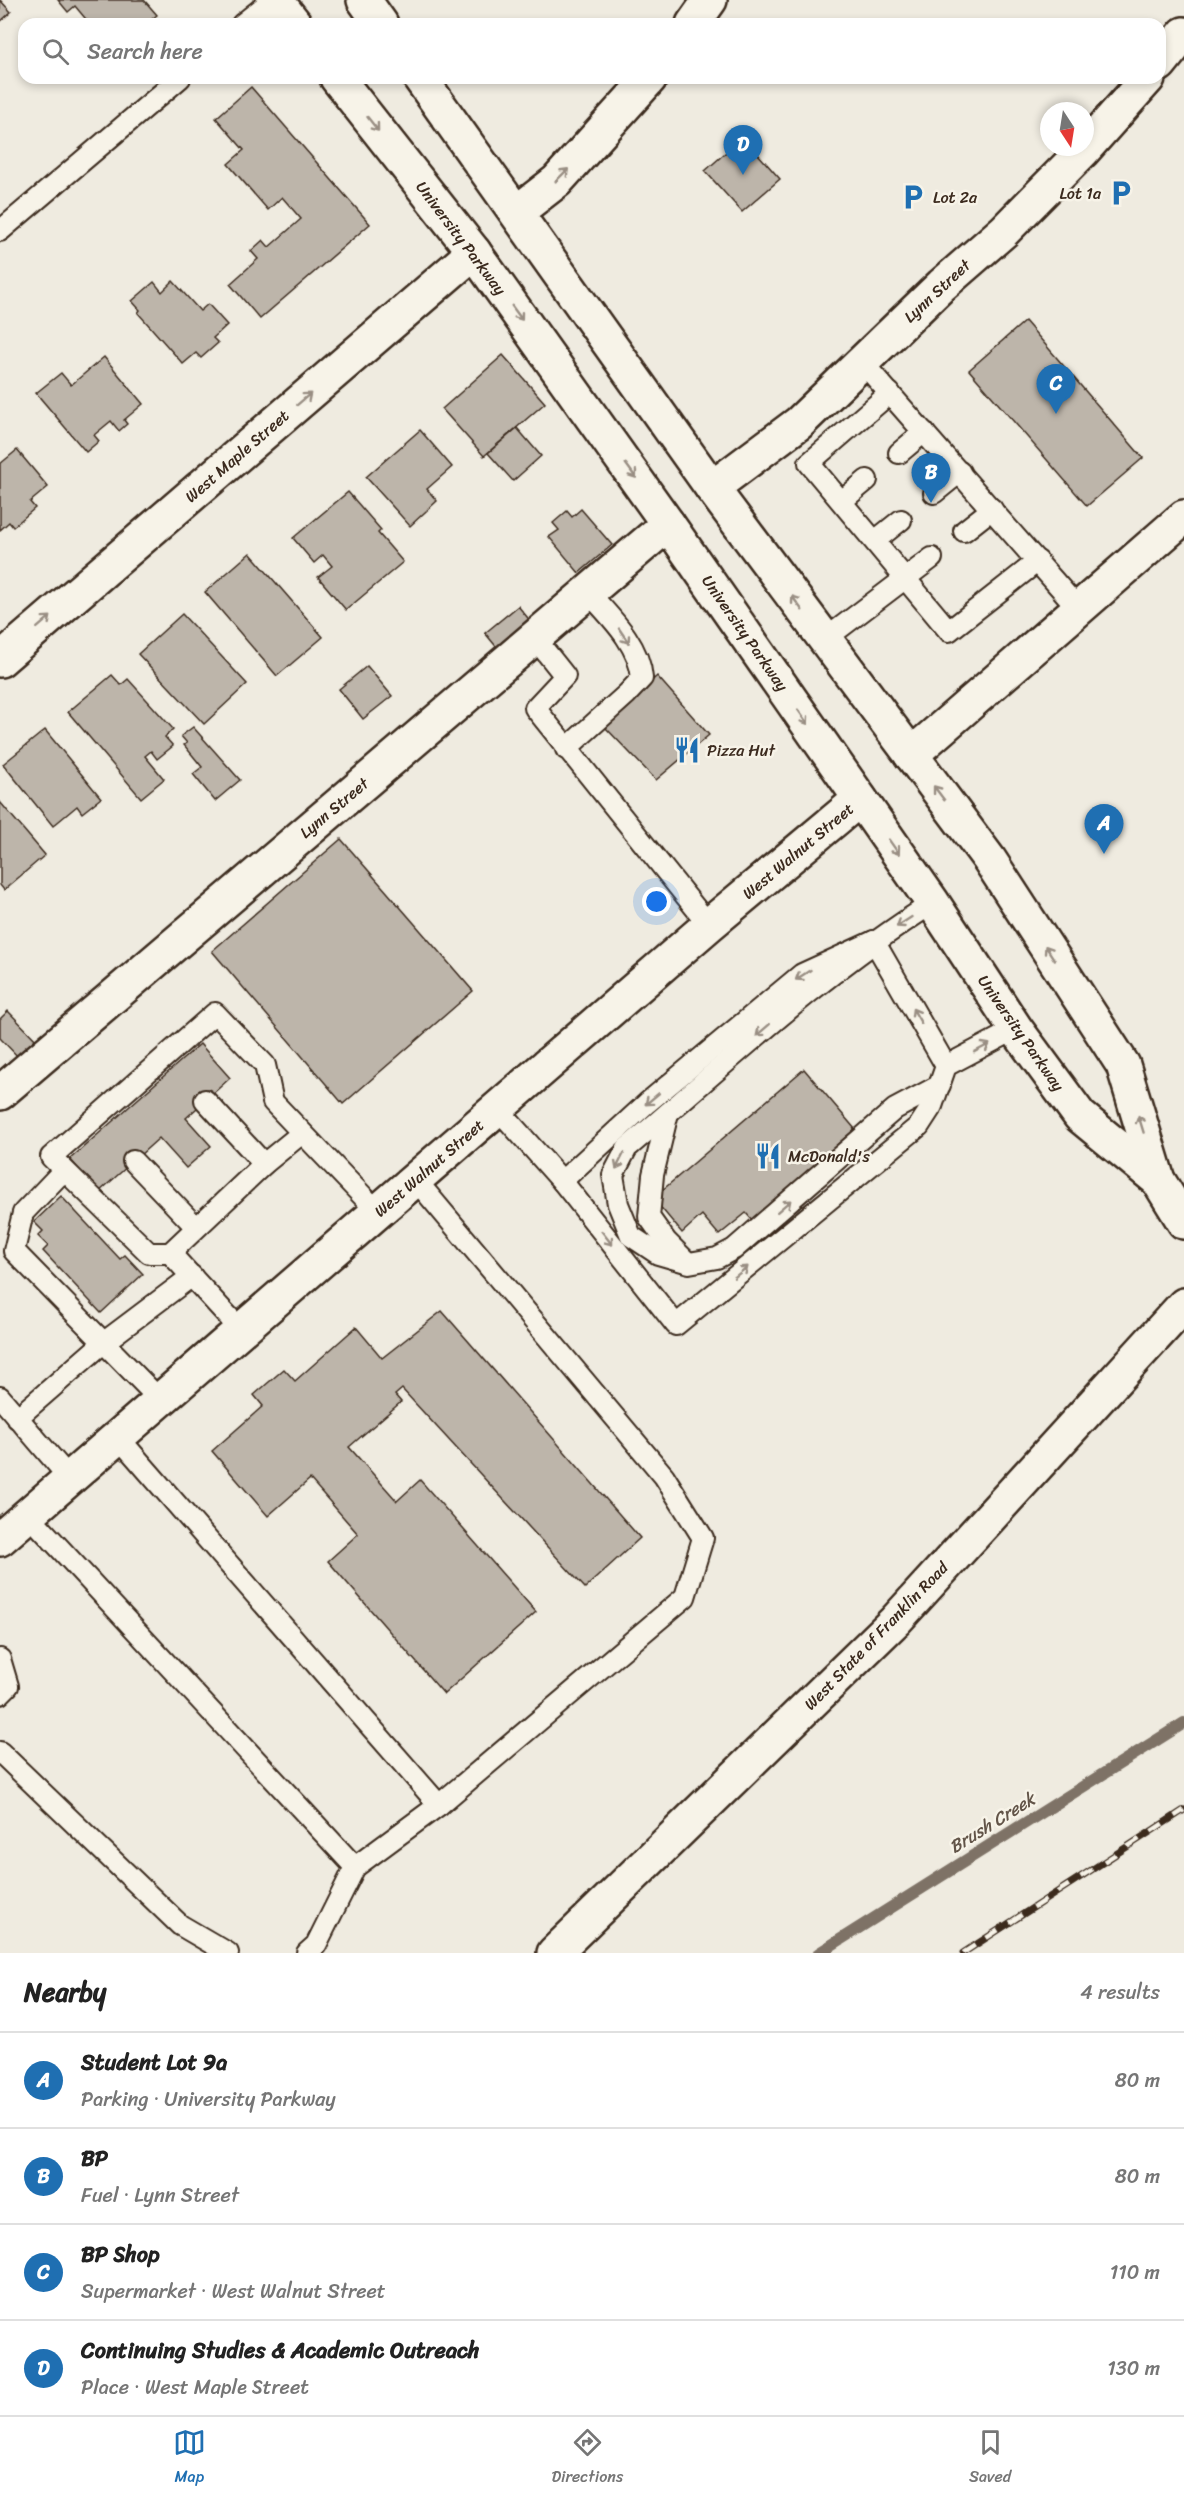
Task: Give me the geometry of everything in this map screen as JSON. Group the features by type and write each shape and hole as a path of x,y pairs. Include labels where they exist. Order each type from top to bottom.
{"main road":[{"path":"276,0 290,18"},
{"path":"364,0 377,18"},
{"path":"697,18 710,0"},
{"path":"1166,56 1184,34"},
{"name":"University Parkway","path":"342,84 474,252 668,524 933,903 1016,1029 1080,1116 1158,1180"},
{"name":"University Parkway","path":"424,84 712,488 989,859 1123,1065 1158,1180 1184,1222"},
{"path":"517,212 557,181 645,84"},
{"name":"Lynn Street","path":"712,488 799,423 942,285 1004,231 1082,152 1143,84"},
{"name":"West Maple Street","path":"0,660 474,252"},
{"path":"911,755 1077,607 1184,517"},
{"name":"Lynn Street","path":"0,1093 668,524"},
{"name":"West Walnut Street","path":"0,1539 709,925 860,799"},
{"name":"West State of Franklin Road","path":"554,1953 895,1620 1184,1305"}],"lane":[{"path":"250,18 272,0"},
{"path":"0,231 173,84"},
{"path":"862,362 1077,607"},
{"path":"890,393 809,463 843,500 949,631 1038,561"},
{"path":"899,453 924,432"},
{"path":"934,493 960,472"},
{"path":"843,500 867,480"},
{"path":"964,531 993,509"},
{"path":"876,540 901,520"},
{"path":"824,640 932,558"},
{"path":"566,749 642,678 640,660 619,628 587,591"},
{"path":"534,637 565,676 535,708 709,925"},
{"path":"933,903 874,941 802,996 627,1148 613,1175 618,1204 631,1236 658,1254 689,1263 717,1258 734,1249 895,1109 1016,1029"},
{"path":"497,1108 562,1181 676,1325 919,1126 932,1106 943,1076 874,941"},
{"path":"562,1181 647,1103 802,974 874,941"},
{"path":"240,1329 170,1254 149,1253 51,1157 97,1126 170,1061 215,1013 265,1065 273,1102 378,1212"},
{"path":"205,1100 264,1164"},
{"path":"668,1113 653,1175 649,1217 666,1241 689,1263"},
{"path":"170,1254 264,1164 302,1133"},
{"path":"133,1161 196,1227"},
{"path":"64,1170 23,1213 14,1251 160,1400"},
{"path":"307,1953 316,1945 355,1867 440,1805 685,1597 703,1538 664,1476 415,1179"},
{"path":"17,1418 103,1343 192,1276"},
{"path":"0,1397 70,1479"},
{"path":"118,1437 440,1805"},
{"path":"28,1515 355,1867"},
{"path":"0,1659 8,1686 0,1694"},
{"path":"0,1752 180,1924 228,1953"}],"building":[{"path":"0,0 11,12 0,22"},
{"path":"58,0 144,0 157,15 153,18 85,18 75,6 68,12"},
{"path":"251,87 370,224 260,319 230,284 258,259 251,251 263,240 269,247 301,219 282,197 268,210 228,164 244,150 216,118"},
{"path":"743,137 780,179 742,212 705,171"},
{"path":"173,281 200,311 208,304 227,325 213,338 218,343 201,358 196,353 183,364 138,313 140,310 132,301 154,282 162,292"},
{"path":"1025,321 1143,458 1087,506 969,370"},
{"path":"503,355 545,403 484,456 442,409"},
{"path":"104,357 143,404 124,420 127,424 119,431 111,421 94,435 99,441 86,452 36,393 61,373 71,385"},
{"path":"517,428 541,456 513,481 488,453"},
{"path":"420,430 452,467 427,489 437,501 410,526 366,477"},
{"path":"17,450 48,487 30,502 35,508 13,527 9,522 0,530 0,464"},
{"path":"348,492 381,530 378,533 403,562 346,610 318,577 332,566 323,555 314,563 293,538"},
{"path":"581,509 612,545 579,573 549,537 559,530 553,523 567,511 572,517"},
{"path":"250,553 323,637 277,676 205,592"},
{"path":"518,606 532,623 499,650 485,633"},
{"path":"182,614 247,684 204,724 138,654"},
{"path":"367,666 392,696 363,719 339,689"},
{"path":"112,675 121,685 128,679 173,729 165,737 173,746 157,759 151,751 145,756 164,779 141,798 68,712"},
{"path":"657,676 709,735 656,780 604,726"},
{"path":"193,727 240,780 215,801 193,774 202,767 184,745 187,743 181,736"},
{"path":"45,730 101,798 82,813 77,806 53,826 3,764"},
{"path":"0,802 45,855 4,890 0,885"},
{"path":"341,839 473,991 343,1104 212,951"},
{"path":"8,1011 38,1042 20,1059 0,1038 0,1019"},
{"path":"200,1044 230,1078 186,1118 211,1146 186,1168 159,1138 99,1192 70,1159"},
{"path":"804,1069 855,1129 752,1220 746,1213 719,1235 702,1215 682,1233 653,1198"},
{"path":"61,1196 120,1259 125,1255 143,1274 101,1313 43,1251 48,1246 38,1236 43,1231 34,1222"},
{"path":"442,1311 640,1538 585,1588 402,1389 395,1395 401,1402 349,1447 397,1501 420,1480 536,1612 444,1694 328,1561 358,1534 310,1479 268,1516 212,1451 263,1406 254,1395 284,1369 295,1381 356,1327 382,1358"}],"waterway":[{"name":"Brush Creek","path":"819,1953 1184,1723"}],"railway":[{"path":"963,1953 1184,1810"}],"place":[{"name":"Continuing Studies & Academic Outreach","path":"743,175"},
{"name":"Lot 1a","path":"1121,193"},
{"name":"Lot 2a","path":"913,197"},
{"name":"BP Shop","path":"1056,414"},
{"name":"BP","path":"931,503"},
{"name":"Pizza Hut","path":"687,750"},
{"name":"Student Lot 9a","path":"1104,854"},
{"name":"McDonald's","path":"768,1156"}]}
